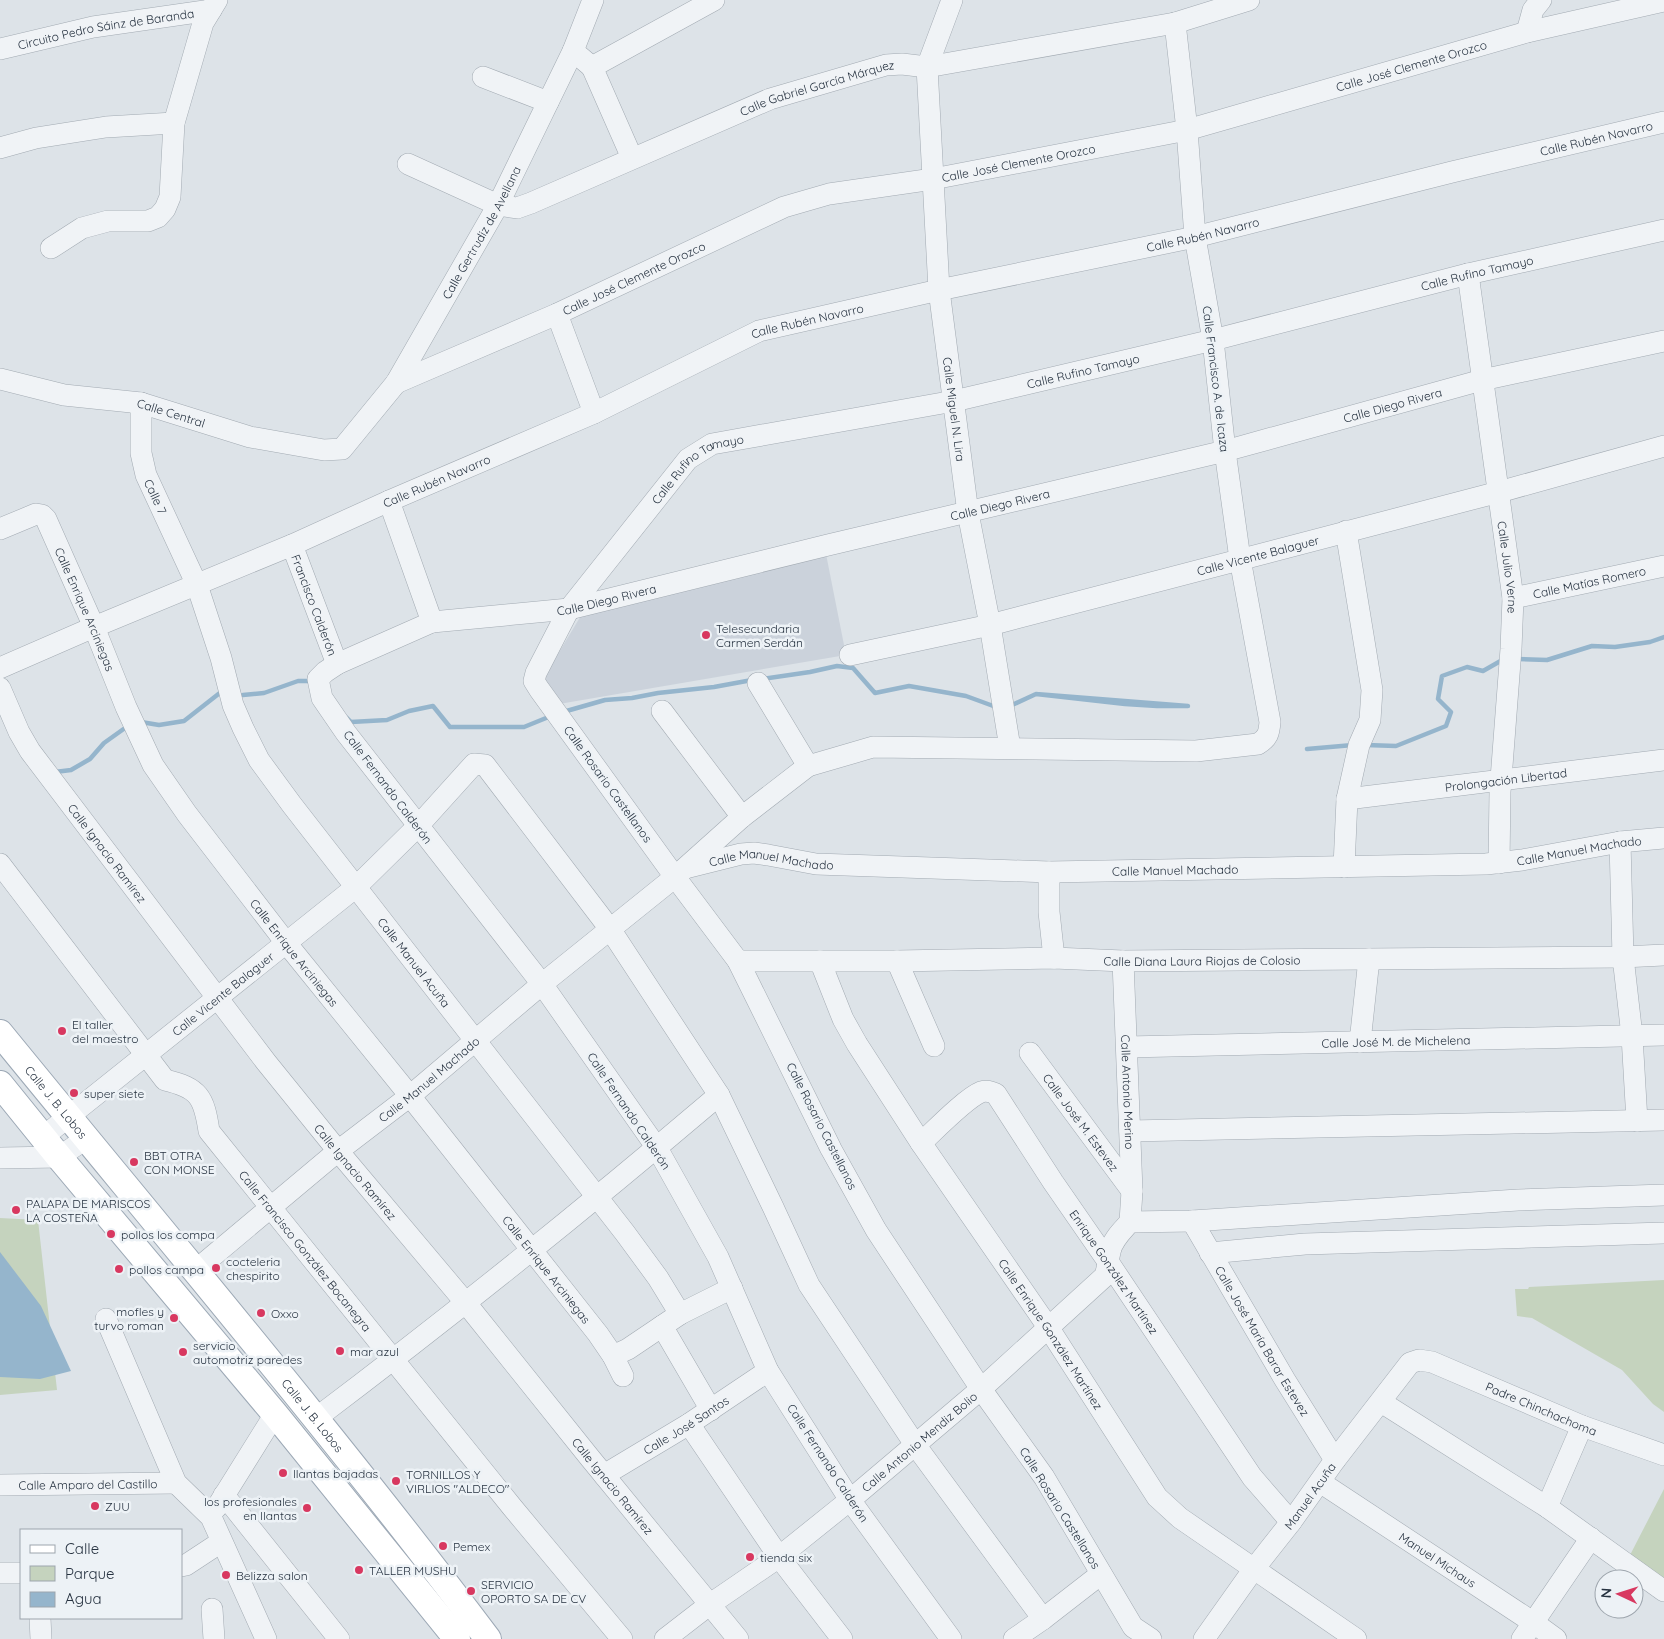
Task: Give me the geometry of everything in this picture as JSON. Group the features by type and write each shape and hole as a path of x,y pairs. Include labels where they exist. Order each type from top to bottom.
{"main road":[{"name":"Calle J. B. Lobos","path":"0,1033 196,1270 434,1567 488,1639"},
{"path":"0,1084 275,1414 453,1637"}],"street":[{"name":"Calle Gertrudiz de Avellana","path":"342,449 396,383 498,205 573,51 593,0"},
{"path":"592,67 714,0"},
{"path":"927,67 952,0"},
{"name":"Calle Gabriel García Márquez","path":"408,164 498,205 517,208 770,99 886,65 902,64 927,67 1175,23 1249,0"},
{"path":"1527,32 1533,10 1541,0"},
{"name":"Calle José Clemente Orozco","path":"396,383 557,314 784,208 829,194 933,179 1187,130 1527,32 1664,2"},
{"name":"Circuito Pedro Sáinz de Baranda","path":"0,49 93,27 214,5"},
{"name":"Circuito Pedro Sáinz de Baranda","path":"51,248 82,228 108,221 148,221 158,217 165,209 170,197 174,123 202,23 214,5"},
{"name":"Calle Francisco A. de Icaza","path":"1175,23 1187,130 1195,237 1213,340 1225,451 1240,559 1270,722 1269,733"},
{"path":"573,51 592,67 632,158"},
{"name":"Calle Miguel N. Lira","path":"927,67 939,290 968,513 990,625 1010,748"},
{"path":"483,77 548,102"},
{"name":"Calle Rubén Navarro","path":"0,668 94,627 292,546 389,501 594,413 759,332 939,290 1195,237 1461,169 1664,122"},
{"path":"0,148 36,138 106,127 174,123"},
{"name":"Calle Rufino Tamayo","path":"569,609 688,459 712,444 954,401 1213,340 1468,274 1664,230"},
{"name":"Calle Julio Verne","path":"1468,274 1513,598 1510,672 1501,780 1499,863"},
{"path":"557,314 594,413"},
{"name":"Calle Diego Rivera","path":"337,664 432,622 569,609 1225,451 1482,380 1664,341"},
{"name":"Calle Central","path":"0,378 64,395 141,403 250,437 324,450 342,449"},
{"name":"Calle 7","path":"141,403 141,454 146,474 197,585"},
{"name":"Calle Vicente Balaguer","path":"850,655 990,625 1499,492 1664,446"},
{"path":"389,501 432,622"},
{"name":"Calle Enrique Arciniegas","path":"0,529 36,514 42,515 46,519 94,627 126,707 153,765 187,814 287,944 598,1334 613,1356 623,1376"},
{"path":"1344,867 1348,800 1359,745 1370,720 1372,690 1346,531"},
{"name":"Francisco Calderón","path":"292,546 337,664"},
{"name":"Calle Matías Romero","path":"1513,598 1664,566"},
{"name":"Calle Manuel Acuña","path":"197,585 221,658 233,705 259,760 474,1041 597,1197 658,1278 680,1314"},
{"name":"Calle Rosario Castellanos","path":"569,609 536,673 534,681 681,873 738,961 831,1149 876,1230 981,1389 1044,1477 1132,1627 1151,1639"},
{"name":"Calle Fernando Calderón","path":"337,664 324,672 318,679 322,698 346,733 542,984 657,1148 718,1257 768,1371 850,1500 951,1639"},
{"path":"758,683 808,766"},
{"name":"Calle Ignacio Ramírez","path":"0,688 18,732 30,751 266,1062 465,1302 738,1639"},
{"path":"662,711 742,817"},
{"name":"Calle Manuel Machado","path":"196,1270 338,1151 410,1096 542,984 681,873 742,817 808,766 873,747 1196,751 1258,744 1265,740 1269,733"},
{"name":"Prolongación Libertad","path":"1348,800 1664,760"},
{"name":"Calle Vicente Balaguer","path":"43,1137 356,887 418,826 474,764 482,764 488,767 610,929"},
{"name":"Calle Manuel Machado","path":"681,873 742,854 754,853 816,864 1049,872 1499,863 1620,842 1664,838"},
{"path":"1620,842 1623,957 1632,1036 1637,1121"},
{"name":"Calle Francisco González Bocanegra","path":"0,864 165,1080 182,1084 198,1094 206,1110 209,1131 512,1507 622,1639"},
{"path":"1049,872 1049,912 1054,958"},
{"path":"610,929 719,1095 808,1285 916,1446 1043,1619"},
{"name":"Calle Diana Laura Riojas de Colosio","path":"738,961 897,961 1054,958 1123,961 1623,957 1664,955"},
{"path":"1360,1042 1369,959"},
{"name":"Calle Enrique González Martínez","path":"820,961 843,1019 857,1044 921,1143 1048,1327 1157,1497 1180,1518 1356,1639"},
{"path":"897,961 934,1046"},
{"name":"Calle Antonio Merino","path":"1123,961 1132,1191 1130,1222"},
{"name":"Calle José M. de Michelena","path":"1127,1047 1664,1035"},
{"name":"Calle José M. Estevez","path":"1030,1053 1132,1191"},
{"name":"Enrique González Martínez","path":"921,1143 960,1107 980,1093 989,1091 996,1094 1053,1182 1109,1262 1252,1477 1291,1522"},
{"path":"315,1419 532,1250 719,1095"},
{"path":"1130,1131 1664,1120"},
{"path":"0,1158 59,1157 87,1138"},
{"path":"1130,1222 1192,1220 1518,1200 1664,1195"},
{"name":"Calle José María Barar Estevez","path":"1192,1220 1285,1380 1335,1460"},
{"name":"Calle Antonio Mendiz Bolio","path":"665,1639 709,1605 779,1557 916,1446 981,1389 1105,1276 1110,1250 1118,1235 1130,1222"},
{"path":"1210,1253 1305,1244 1664,1233"},
{"path":"613,1356 628,1349 680,1314 732,1288"},
{"path":"106,1319 176,1483 211,1517 266,1639"},
{"path":"662,1326 711,1410"},
{"name":"Manuel Acuña","path":"1204,1639 1335,1460 1410,1363 1419,1360"},
{"name":"Padre Chinchachoma","path":"1419,1360 1432,1362 1582,1426 1664,1455"},
{"name":"Calle José Santos","path":"604,1475 689,1424 768,1371"},
{"path":"1381,1402 1547,1506 1664,1591"},
{"path":"211,1517 275,1414"},
{"path":"689,1424 779,1557 842,1639"},
{"path":"1547,1506 1582,1426"},
{"name":"Manuel Michaus","path":"1320,1482 1528,1631 1556,1639"},
{"name":"Calle Amparo del Castillo","path":"0,1484 176,1483"},
{"path":"224,1495 339,1639"},
{"path":"1528,1631 1591,1538"},
{"path":"182,1566 221,1542"},
{"path":"0,1573 20,1573"},
{"path":"1014,1639 1101,1574"},
{"path":"212,1609 214,1639"},
{"path":"40,1619 41,1639"}],"shaded area":[{"name":"Telesecundaria Carmen Serdán","path":"826,554 846,655 559,704 544,677 582,614"}],"green space":[{"path":"0,1218 38,1220 57,1390 0,1395"},
{"path":"1664,1280 1664,1412 1653,1404 1622,1370 1532,1318 1517,1316 1515,1289"},
{"path":"1664,1489 1664,1580 1628,1559"}],"water":[{"path":"0,1252 41,1306 71,1371 40,1379 0,1377"}],"waterway":[{"path":"1517,659 1547,660 1592,646 1615,647 1650,642 1664,637"},
{"path":"1366,745 1396,746 1446,726 1451,712 1438,699 1442,676 1467,667 1483,671 1504,659"},
{"path":"762,679 837,666 853,668 875,693 909,686 966,696 996,707"},
{"path":"563,712 605,700 714,687 752,680"},
{"path":"243,695 264,693 298,681 311,681"},
{"path":"141,722 159,725 184,721 221,692"},
{"path":"1010,706 1036,694 1125,704 1188,706 1036,694"},
{"path":"347,718 351,722 387,720 409,711 433,706 450,727 524,727 551,716"},
{"path":"55,772 71,770 90,759 104,743 125,728"},
{"path":"1307,749 1353,745"}],"place":[{"name":"Telesecundaria Carmen Serdán","path":"706,635"},
{"name":"El taller del maestro","path":"62,1031"},
{"name":"super siete","path":"74,1093"},
{"name":"BBT OTRA CON MONSE","path":"134,1162"},
{"name":"PALAPA DE MARISCOS LA COSTEÑA","path":"16,1210"},
{"name":"pollos los compa","path":"111,1234"},
{"name":"cocteleria chespirito","path":"216,1268"},
{"name":"pollos campa","path":"119,1269"},
{"name":"Oxxo","path":"261,1313"},
{"name":"mofles y turvo roman","path":"174,1318"},
{"name":"mar azul","path":"340,1351"},
{"name":"servicio automotriz paredes","path":"183,1352"},
{"name":"llantas bajadas","path":"283,1473"},
{"name":"TORNILLOS Y VIRLIOS \"ALDECO\"","path":"396,1481"},
{"name":"ZUU","path":"95,1506"},
{"name":"los profesionales en llantas","path":"307,1508"},
{"name":"Pemex","path":"443,1546"},
{"name":"tienda six","path":"750,1557"},
{"name":"TALLER MUSHU","path":"359,1570"},
{"name":"Belizza salon","path":"226,1575"},
{"name":"SERVICIO OPORTO SA DE CV","path":"471,1591"}]}
